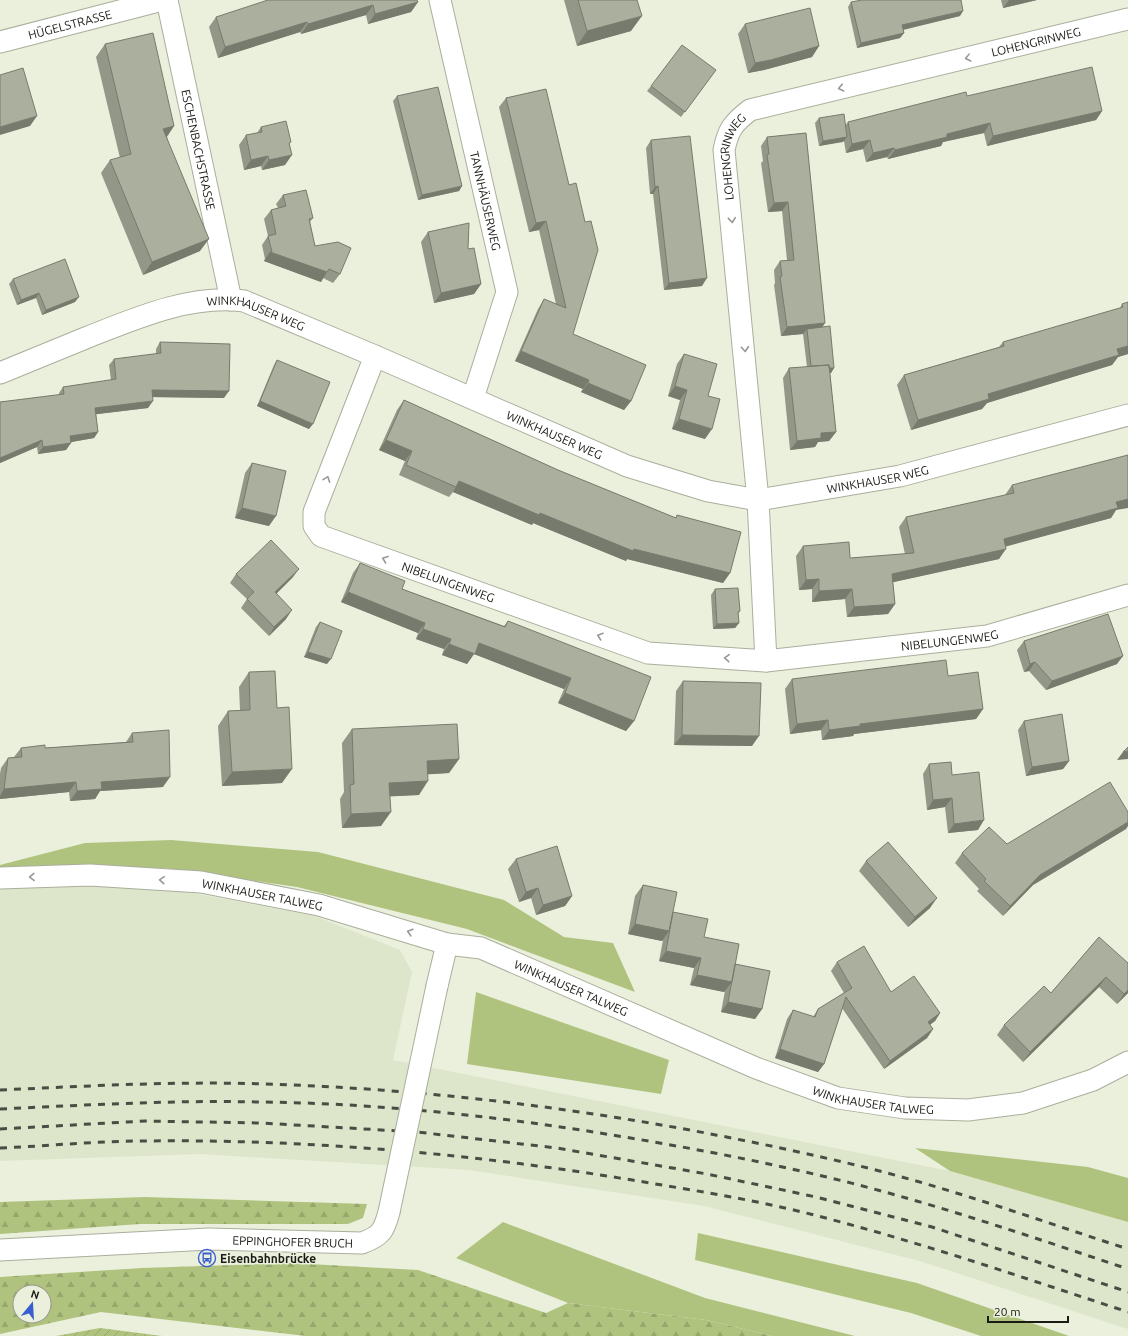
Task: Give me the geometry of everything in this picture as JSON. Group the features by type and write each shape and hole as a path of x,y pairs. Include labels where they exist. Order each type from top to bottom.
{"street":[{"name":"HÜGELSTRASSE","path":"0,42 162,0"},
{"name":"ESCHENBACHSTRASSE","path":"167,0 231,300"},
{"name":"TANNHÄUSERWEG","path":"440,0 507,292 473,398"},
{"name":"LOHENGRINWEG","path":"758,500 724,150 728,134 736,120 750,110 1128,19"},
{"name":"WINKHAUSER WEG","path":"0,372 138,317 192,304 231,300 256,305 627,466 708,491 758,500 900,476 1128,415"},
{"name":"NIBELUNGENWEG","path":"375,356 314,512 314,526 321,536 648,653 766,661 987,636 1128,595"},
{"path":"758,500 766,661"},
{"name":"WINKHAUSER TALWEG","path":"0,878 90,875 201,882 319,905 447,944 481,948 756,1068 838,1098 905,1108 968,1110 1023,1103 1093,1080 1128,1062"},
{"name":"EPPINGHOFER BRUCH","path":"0,1250 209,1239 362,1243 380,1235 385,1227 389,1212 447,944"}],"shaded area":[{"path":"30,885 166,888 315,916 400,950 412,972 393,1060 950,1171 1128,1222 1128,1329 923,1262 704,1206 469,1170 199,1154 0,1161 0,887"}],"green space":[{"path":"171,840 318,852 504,900 564,937 613,943 635,992 467,929 297,887 164,868 0,869 0,865 85,843"},
{"path":"476,992 669,1060 661,1094 467,1064"},
{"path":"915,1148 1088,1167 1128,1178 1128,1222 950,1171"},
{"path":"145,1197 367,1204 363,1218 348,1224 140,1224 0,1234 0,1202"},
{"path":"503,1222 705,1298 855,1336 772,1336 706,1320 568,1303 456,1258"},
{"path":"698,1233 917,1283 1069,1336 981,1336 911,1313 695,1260"},
{"path":"291,1263 418,1270 546,1313 568,1303 706,1320 772,1336 306,1336 101,1312 52,1323 52,1284 12,1284 12,1324 46,1324 0,1334 0,1277 142,1268"},
{"path":"100,1328 162,1336 56,1336"}],"building":[{"path":"268,0 417,0 418,2 375,14 373,5 308,24 307,22 225,47 216,17"},
{"path":"578,0 637,0 642,16 587,31"},
{"path":"862,0 961,0 963,11 902,25 904,33 861,43 851,2"},
{"path":"810,8 819,46 771,60 755,63 745,24"},
{"path":"153,33 174,126 163,129 209,239 152,262 110,160 131,154 105,44"},
{"path":"682,45 716,70 685,112 651,86"},
{"path":"1092,67 1102,111 993,136 990,123 947,134 947,137 895,150 894,148 873,153 870,140 852,144 848,122 966,92 967,96"},
{"path":"23,68 37,116 0,127 0,75"},
{"path":"438,87 462,186 422,195 397,96"},
{"path":"546,89 569,185 576,183 585,222 591,221 598,250 573,334 646,365 631,401 588,383 589,380 521,351 544,299 566,308 546,221 536,223 506,98"},
{"path":"844,114 847,137 823,141 819,118"},
{"path":"286,121 291,142 289,143 292,155 269,160 268,156 251,160 246,135 262,132 261,127"},
{"path":"806,133 825,323 787,327 780,277 782,276 780,261 794,260 788,202 774,203 767,155 769,154 767,137"},
{"path":"690,136 707,278 669,283 658,186 655,187 651,140"},
{"path":"306,190 313,218 309,219 315,246 338,242 351,248 340,274 329,269 327,272 270,252 272,252 268,236 276,234 271,210 286,206 283,195"},
{"path":"469,223 468,249 474,248 481,284 441,293 428,232"},
{"path":"65,259 79,297 46,310 39,293 21,300 13,279"},
{"path":"1128,302 1128,346 1117,349 1119,355 988,394 989,399 918,420 904,375 1004,346 1003,342 1123,307 1122,304"},
{"path":"830,326 834,368 829,368 829,365 811,366 807,329"},
{"path":"160,342 230,344 229,391 152,390 153,401 95,408 98,432 70,436 71,443 43,447 42,440 0,458 0,402 64,394 63,387 116,379 114,359 161,353"},
{"path":"684,354 717,364 708,396 720,399 712,429 679,419 687,390 675,386"},
{"path":"277,360 330,382 313,424 260,401"},
{"path":"829,365 836,432 821,433 821,438 797,441 789,368"},
{"path":"404,400 558,470 676,518 677,515 741,532 730,573 634,549 633,551 540,513 539,515 459,481 456,487 406,465 412,451 386,440"},
{"path":"1128,455 1128,499 1116,502 1118,508 1004,539 1006,549 892,574 895,604 854,607 852,589 819,591 819,579 806,580 803,546 849,542 850,558 914,553 906,517 1014,493 1012,485"},
{"path":"252,463 286,471 276,516 242,508"},
{"path":"271,540 299,569 275,592 292,610 274,627 247,599 254,592 236,574"},
{"path":"360,563 405,581 402,589 505,627 508,621 651,677 634,721 565,693 571,678 479,643 475,654 449,644 451,639 423,629 425,623 348,592"},
{"path":"738,588 740,611 738,612 739,623 717,624 715,589"},
{"path":"1108,614 1123,656 1052,681 1035,662 1030,664 1024,641"},
{"path":"320,622 342,631 331,659 308,652"},
{"path":"946,660 948,676 978,672 983,709 860,724 860,726 829,730 828,720 797,724 792,679"},
{"path":"275,671 277,708 289,707 292,769 232,772 228,711 250,710 249,672"},
{"path":"683,681 761,683 759,736 682,735"},
{"path":"1062,714 1069,761 1032,767 1024,721"},
{"path":"457,724 459,759 427,761 428,781 389,783 391,812 351,814 350,785 354,784 352,729"},
{"path":"169,730 170,777 101,782 102,789 77,791 76,782 4,789 8,758 22,757 21,748 45,745 45,748 133,742 132,733"},
{"path":"951,762 952,775 979,772 984,820 954,824 952,798 933,800 929,764"},
{"path":"1110,782 1128,812 1128,822 1040,875 1010,906 984,881 986,879 962,853 989,827 1007,844"},
{"path":"888,842 937,898 915,917 866,861"},
{"path":"557,846 572,896 543,905 538,888 526,892 516,859"},
{"path":"643,885 677,892 669,931 635,924"},
{"path":"673,912 708,919 704,937 739,944 732,982 697,975 701,958 666,951"},
{"path":"1099,937 1128,963 1128,990 1124,994 1106,977 1030,1052 1004,1025 1044,986 1051,993"},
{"path":"864,946 891,992 914,976 940,1013 928,1022 933,1029 890,1061 846,997 824,1064 780,1049 793,1010 815,1017 818,1009 852,988 837,962"},
{"path":"735,964 770,971 762,1009 728,1002"}],"railway":[{"path":"0,1090 166,1084 265,1084 338,1087 412,1093 558,1109 703,1133 847,1163 953,1192 1128,1249"},
{"path":"0,1109 162,1102 299,1103 421,1110 541,1124 614,1135 714,1153 847,1182 953,1212 1128,1269"},
{"path":"0,1129 145,1121 261,1123 417,1132 557,1148 707,1174 816,1197 932,1227 1128,1292"},
{"path":"0,1148 126,1141 268,1143 392,1150 577,1171 726,1196 814,1215 893,1237 1011,1273 1128,1312"}],"place":[{"name":"Eisenbahnbrücke","path":"207,1258"}]}
